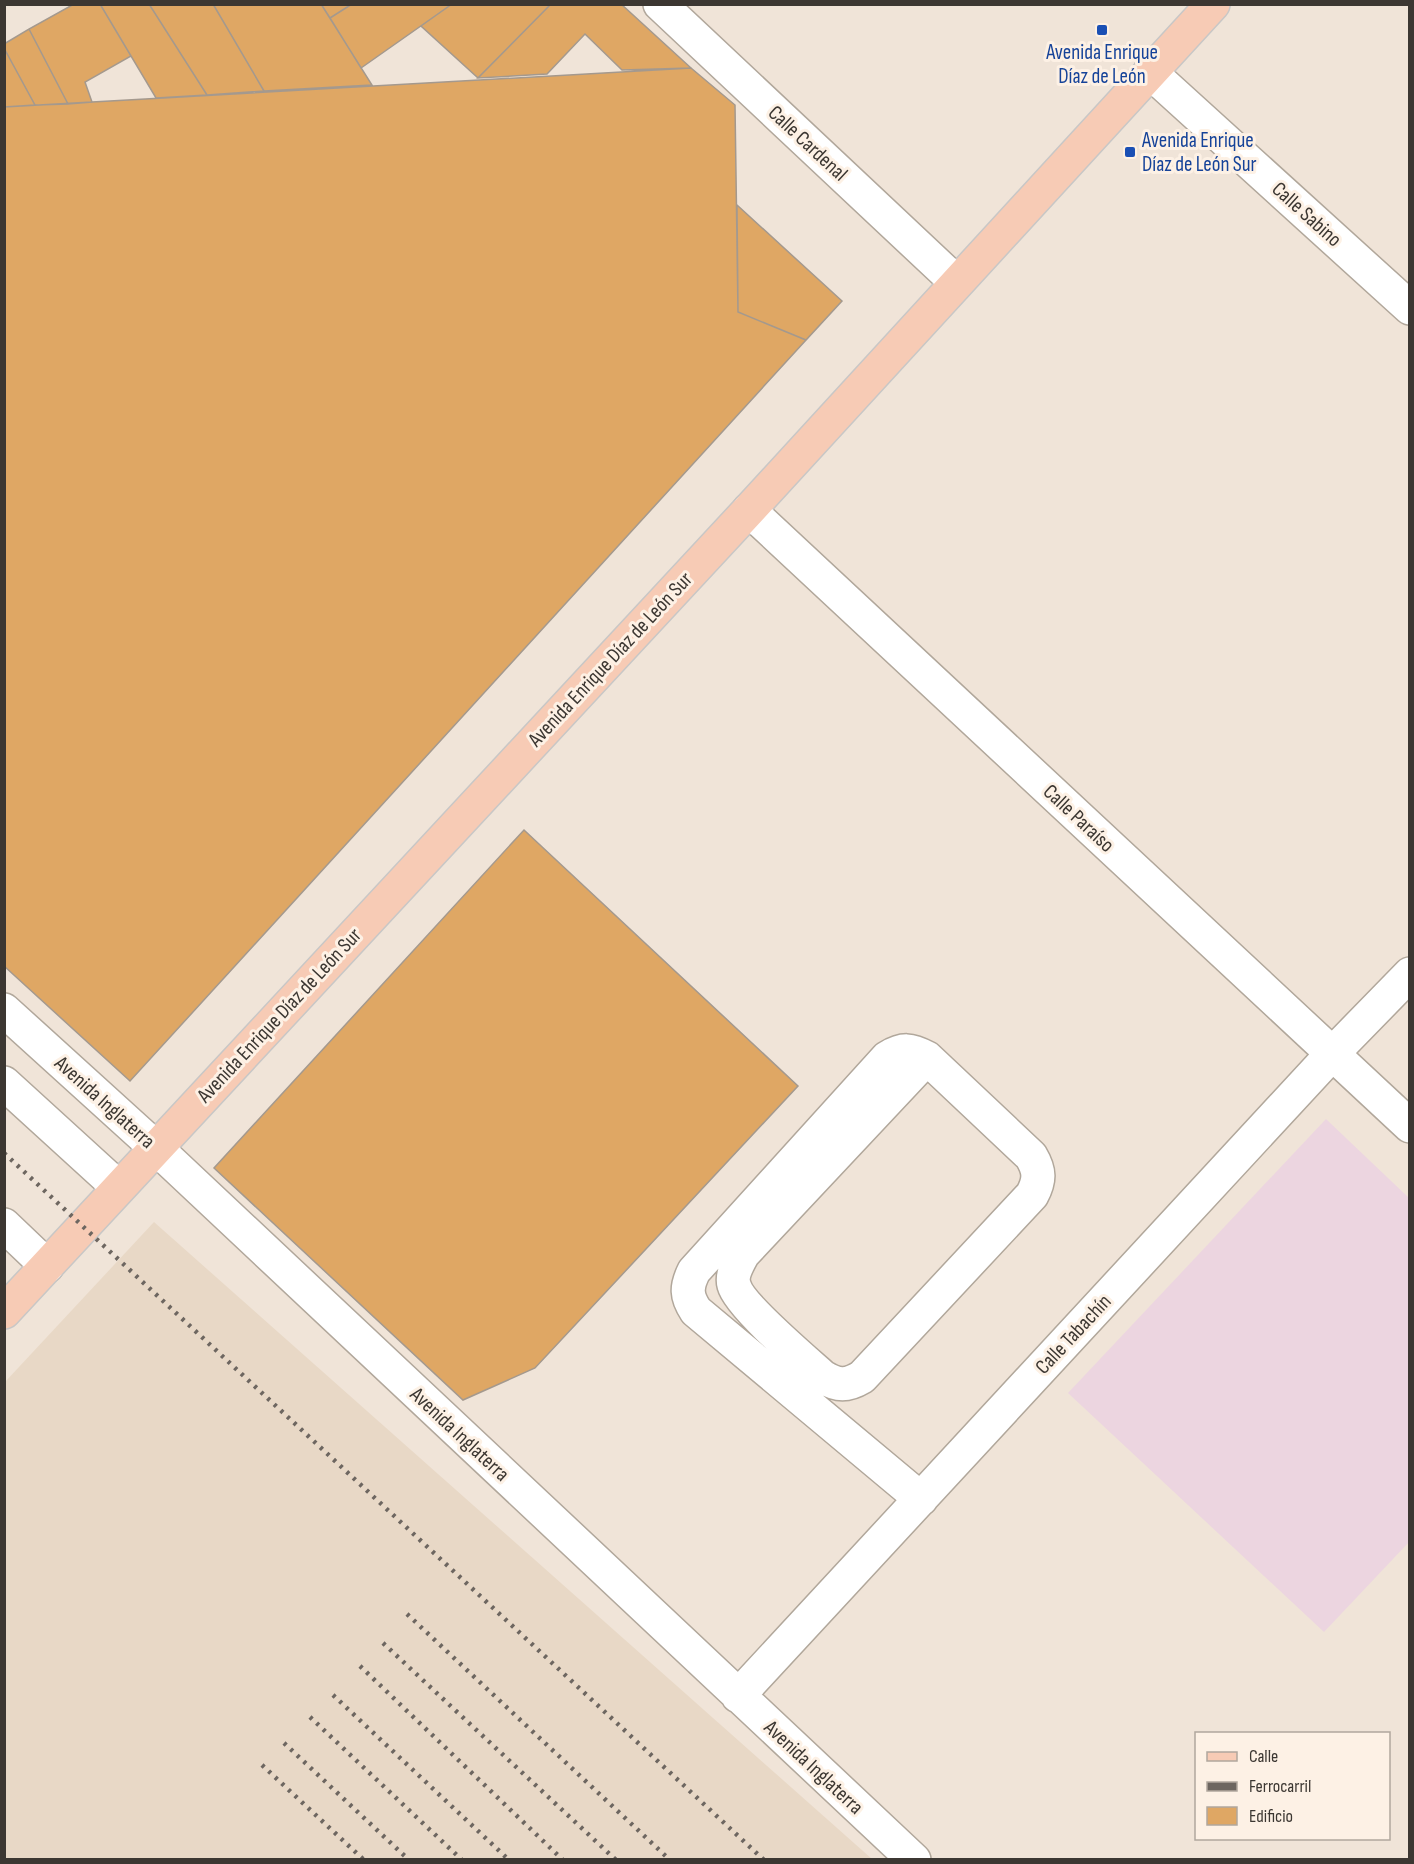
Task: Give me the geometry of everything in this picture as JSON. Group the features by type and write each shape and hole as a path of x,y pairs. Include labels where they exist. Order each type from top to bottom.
{"main road":[{"name":"Avenida Enrique Díaz de León Sur","path":"4,1312 749,510 1213,4"}],"street":[{"name":"Calle Cardenal","path":"660,4 956,282"},
{"name":"Calle Sabino","path":"1150,72 1410,308"},
{"name":"Calle Paraíso","path":"749,510 1410,1126"},
{"name":"Calle Tabachín","path":"738,1696 1332,1054 1410,974"},
{"name":"Avenida Inglaterra","path":"4,1010 155,1147 914,1860"},
{"path":"921,1499 696,1311 688,1299 687,1285 694,1271 887,1058 899,1050 913,1050 927,1058 1031,1156 1038,1168 1039,1182 1032,1195 862,1377 850,1384 836,1385 823,1377 745,1303 734,1285 735,1268 743,1254 927,1058"},
{"path":"4,1083 118,1187"},
{"path":"4,1225 47,1266"}],"shaded area":[{"path":"1326,1119 1409,1198 1410,1541 1324,1632 1068,1393"},
{"path":"154,1222 872,1859 5,1859 5,1382"}],"building":[{"path":"74,4 100,4 131,56 85,82 92,102 68,104 29,29"},
{"path":"100,4 149,4 207,95 156,98"},
{"path":"149,4 213,4 264,91 207,95"},
{"path":"213,4 321,4 372,85 264,91"},
{"path":"321,4 352,4 330,18"},
{"path":"352,4 452,4 361,68 330,18"},
{"path":"452,4 551,4 478,78 421,26"},
{"path":"551,4 621,4 691,68 622,70 585,34 547,74 478,78"},
{"path":"29,29 68,104 35,105 4,48 4,44"},
{"path":"4,48 35,105 4,107"},
{"path":"691,68 735,105 738,312 806,340 130,1081 4,966 4,107"},
{"path":"737,205 842,301 806,340 738,312"},
{"path":"524,830 798,1086 535,1368 463,1400 214,1168"}],"railway":[{"path":"4,1153 764,1860"},
{"path":"407,1614 670,1860"},
{"path":"383,1643 616,1860"},
{"path":"360,1666 563,1860"},
{"path":"333,1695 509,1860"},
{"path":"310,1717 462,1860"},
{"path":"284,1743 409,1860"},
{"path":"262,1765 364,1860"}],"place":[{"name":"Avenida Enrique Díaz de León","path":"1102,30"},
{"name":"Avenida Enrique Díaz de León Sur","path":"1130,152"}]}
